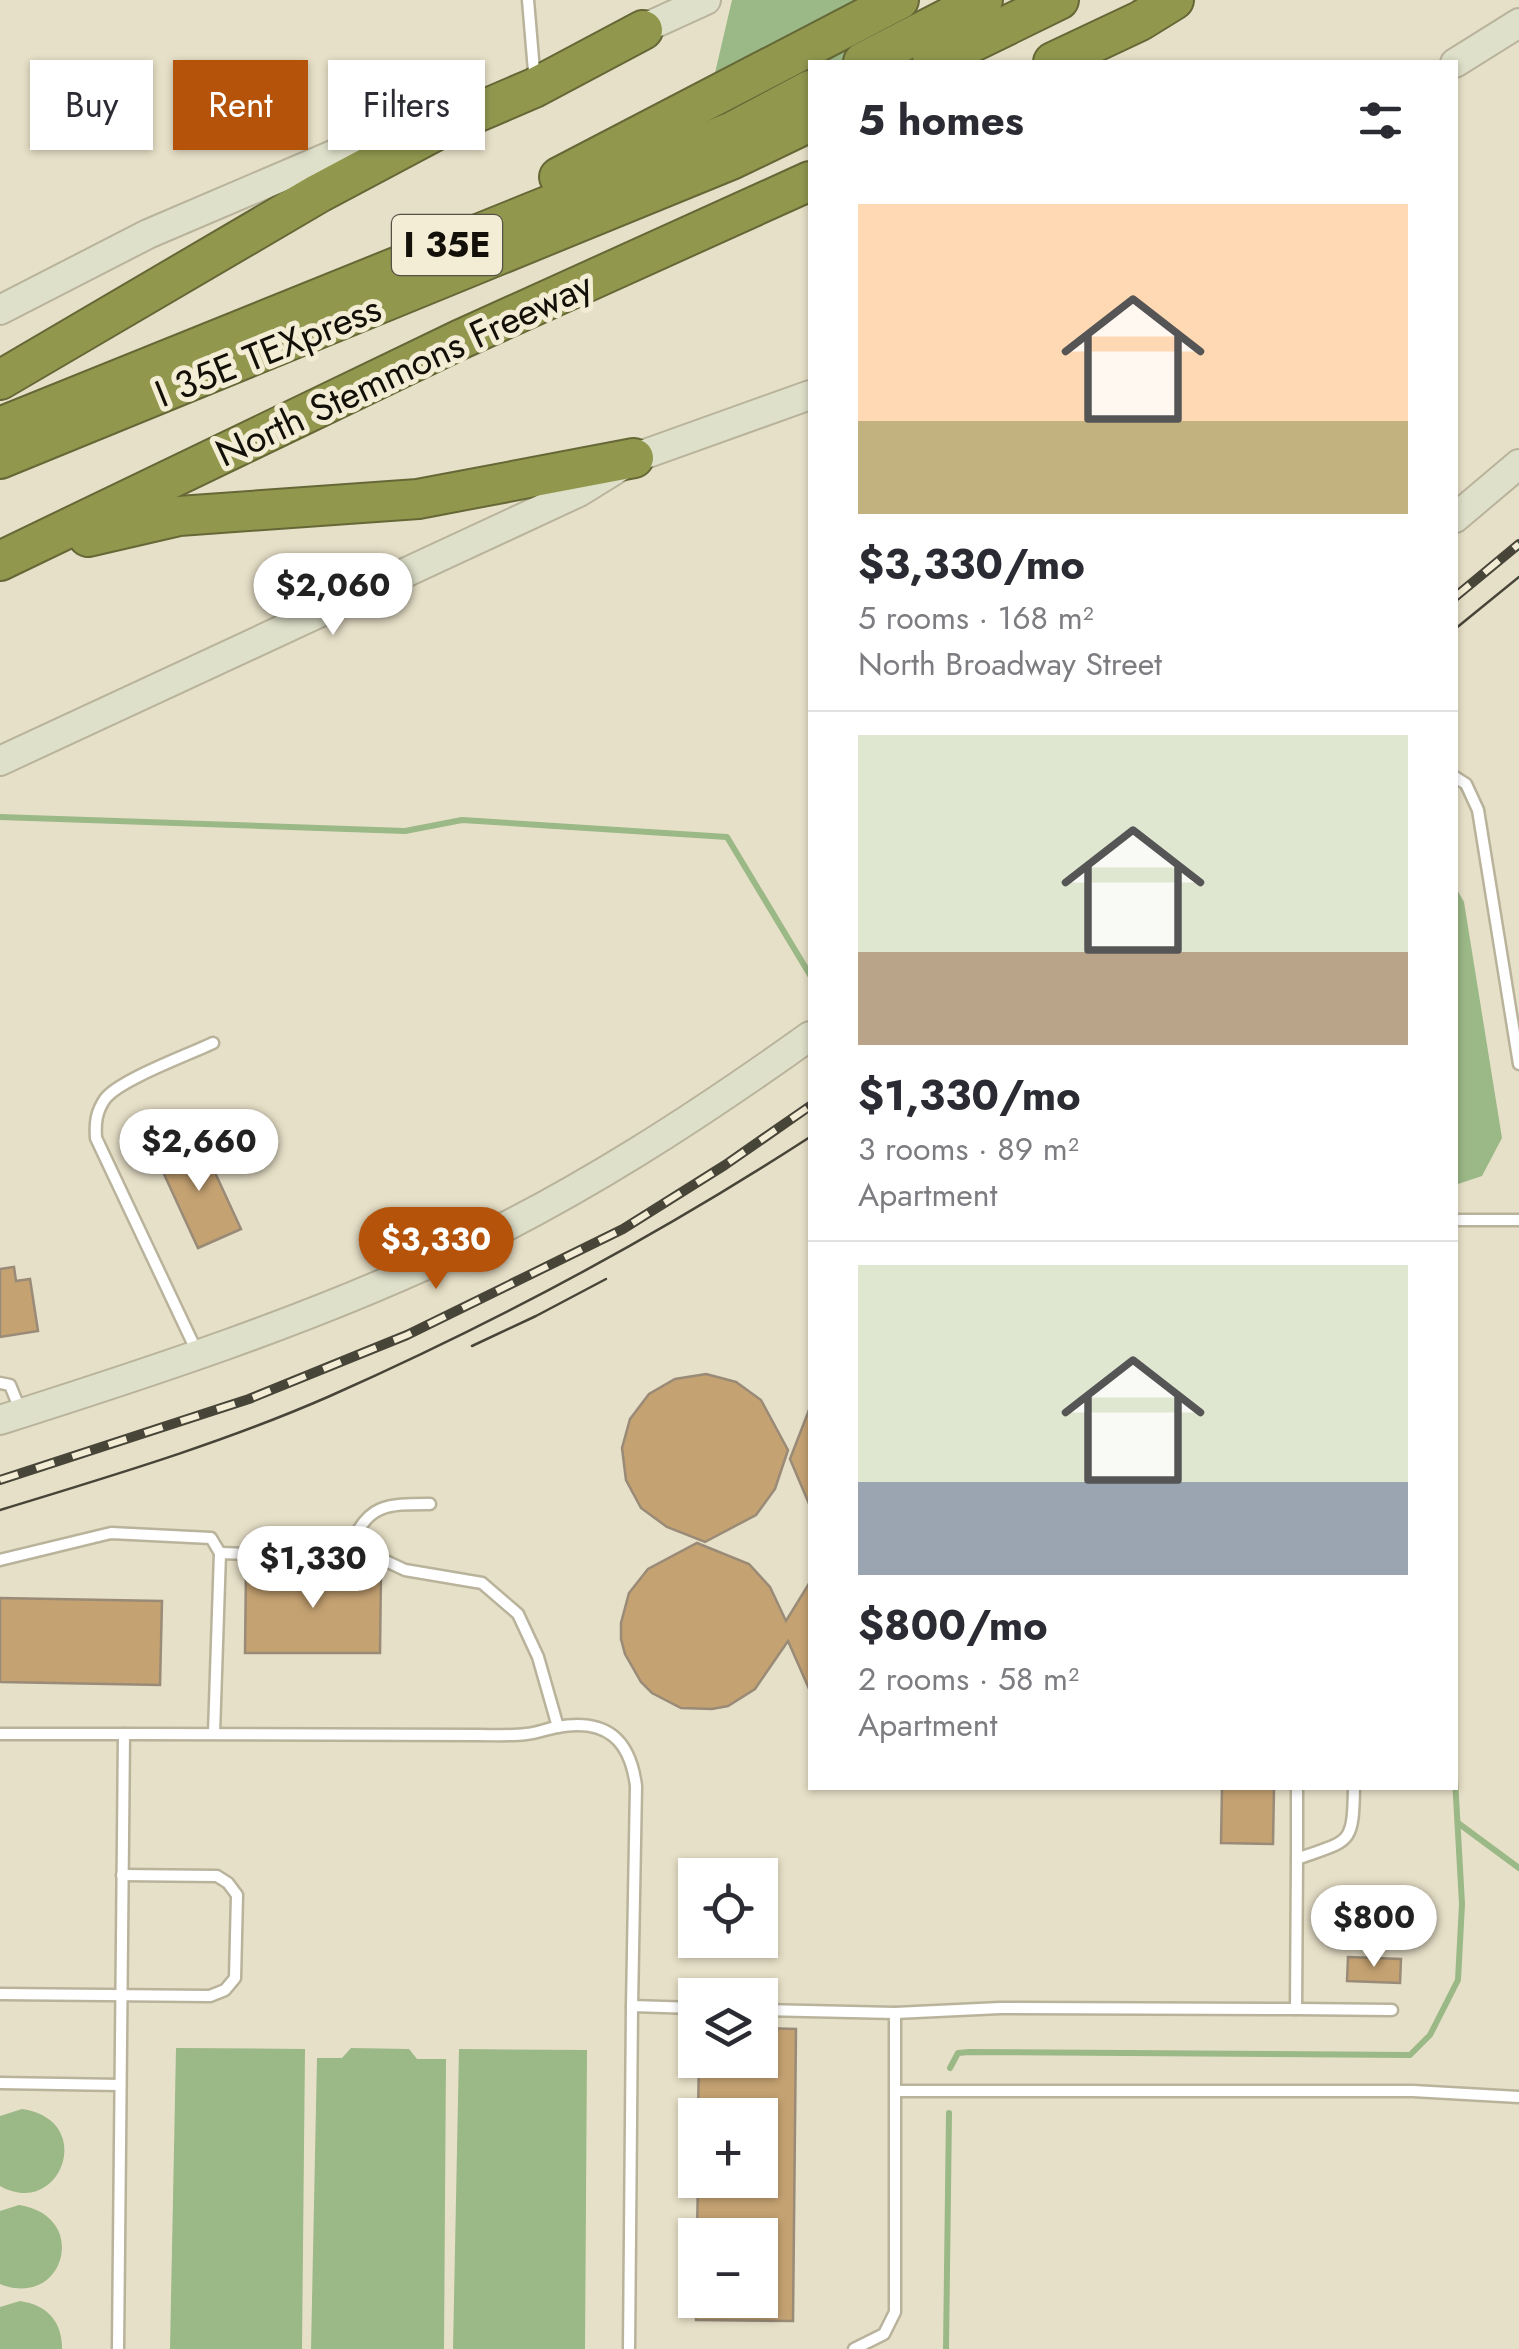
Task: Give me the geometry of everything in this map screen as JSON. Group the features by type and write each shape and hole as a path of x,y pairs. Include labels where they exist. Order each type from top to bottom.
{"highway":[{"path":"394,266 898,0"},
{"path":"867,60 983,0"},
{"path":"936,60 1059,0"},
{"path":"1057,60 1140,21 1174,0"},
{"path":"0,380 364,168 534,88 644,30"},
{"name":"I 35E","path":"0,427 733,131 808,91"},
{"name":"I 35E TEXpress","path":"0,459 731,160 808,123"},
{"name":"North Stemmons Freeway","path":"9,557 458,340 808,181"},
{"path":"9,557 179,516 418,498 634,458"}],"main road":[{"path":"0,310 148,234 534,71 644,30 706,0"},
{"path":"1458,61 1519,22"},
{"path":"0,760 580,492 634,458 808,396"},
{"path":"1458,515 1519,464"},
{"path":"11,1416 297,1320 458,1250 582,1184 808,1037"}],"lane":[{"path":"528,0 534,71"},
{"path":"1458,778 1466,784 1478,810 1519,1064"},
{"path":"198,1355 96,1138 95,1126 97,1112 114,1089 213,1043"},
{"path":"1458,1220 1519,1220"},
{"path":"0,1384 10,1385 11,1416"},
{"path":"358,1558 351,1546 358,1528 372,1512 392,1504 430,1504"},
{"path":"0,1560 111,1532 211,1538 220,1553 214,1733"},
{"path":"220,1553 358,1558 482,1583 518,1614 538,1658 558,1726"},
{"path":"0,1734 513,1734 586,1725 608,1732 624,1744 633,1762 636,1786 629,2349"},
{"path":"118,2349 124,1734"},
{"path":"1296,2009 1297,1790"},
{"path":"1297,1860 1332,1847 1348,1836 1354,1826 1354,1790"},
{"path":"0,1994 210,1996 224,1990 235,1978 237,1895 228,1883 217,1876 122,1875"},
{"path":"632,2006 678,2007"},
{"path":"778,2011 896,2014 1000,2008 1392,2010"},
{"path":"882,2349 884,2334 895,2312 896,2014"},
{"path":"0,2084 120,2085"},
{"path":"898,2090 1413,2090 1519,2098"},
{"path":"854,2349 884,2334"}],"shaded area":[{"path":"732,0 888,0 874,60 808,60 808,104 713,122 711,90"},
{"path":"1458,891 1464,902 1502,1138 1482,1176 1458,1184"},
{"path":"176,2048 305,2049 302,2349 170,2349"},
{"path":"351,2048 409,2049 417,2059 446,2059 444,2349 311,2349 317,2058 342,2058"},
{"path":"459,2049 587,2050 585,2349 453,2349"},
{"path":"22,2109 45,2117 59,2130 64,2147 62,2164 53,2179 39,2190 21,2193 0,2186 0,2116"},
{"path":"19,2205 41,2213 55,2226 62,2242 53,2273 40,2284 22,2289 0,2284 0,2211"},
{"path":"20,2301 38,2306 51,2316 59,2330 62,2349 0,2349 0,2307"}],"building":[{"path":"200,1140 241,1229 198,1248 157,1159"},
{"path":"14,1267 16,1281 30,1279 38,1331 0,1337 0,1269"},
{"path":"706,1374 736,1382 761,1400 788,1450 775,1489 756,1515 705,1542 667,1527 641,1508 626,1480 622,1448 630,1419 649,1394 675,1379"},
{"path":"808,1413 808,1501 790,1459"},
{"path":"697,1543 749,1564 770,1587 786,1621 808,1585 808,1686 788,1641 755,1689 728,1706 681,1708 652,1693 641,1682 621,1639 629,1593 648,1569"},
{"path":"246,1569 381,1570 380,1653 245,1653"},
{"path":"0,1598 162,1601 160,1685 0,1682"},
{"path":"1222,1790 1274,1790 1273,1844 1221,1843"},
{"path":"1348,1957 1401,1959 1400,1983 1347,1981"},
{"path":"778,2028 796,2029 793,2321 696,2320 778,2318 778,2218 697,2218 698,2198 778,2198 778,2098 698,2098 699,2078 778,2078"}],"waterway":[{"path":"0,817 405,831 462,820 727,837 808,972"},
{"path":"950,2068 958,2053 969,2052 1410,2055 1430,2035 1458,1980 1462,1904 1456,1790"},
{"path":"1458,1823 1519,1868"},
{"path":"946,2349 949,2113"}],"tram line":[{"path":"1458,627 1519,577"},
{"path":"0,1510 166,1458 330,1396 515,1308 634,1244 808,1138"},
{"path":"472,1346 606,1279"}],"railway":[{"path":"1458,595 1519,544"},
{"path":"0,1480 249,1399 407,1335 623,1229 808,1107"}]}
